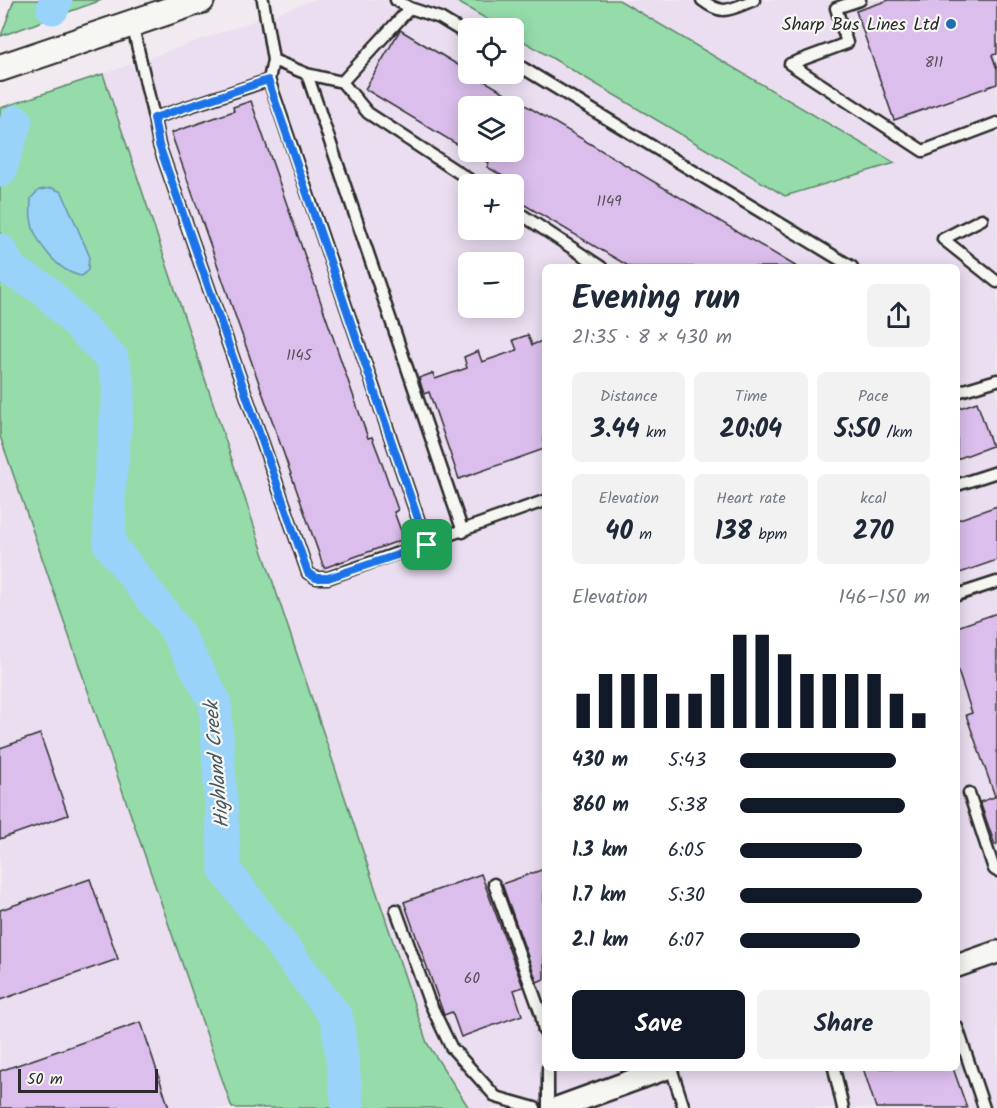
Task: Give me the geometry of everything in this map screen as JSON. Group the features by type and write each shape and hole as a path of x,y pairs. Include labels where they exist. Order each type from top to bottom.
{"street":[{"path":"0,68 201,0"},
{"path":"960,965 997,952"},
{"path":"557,1108 661,1071"}],"lane":[{"path":"263,0 273,60 268,80 427,545"},
{"path":"396,0 410,8 440,18 458,29"},
{"path":"702,0 715,10 725,10 754,0"},
{"path":"860,0 836,8 848,43 790,64 923,151 997,123"},
{"path":"342,82 410,8"},
{"path":"132,23 159,145 308,573 316,578 328,578 427,545 542,502"},
{"path":"273,60 307,74 342,82 368,112 461,174"},
{"path":"524,69 847,264"},
{"path":"307,74 463,532"},
{"path":"154,118 268,80"},
{"path":"524,216 596,264"},
{"path":"982,219 942,239 997,282"},
{"path":"960,391 997,380"},
{"path":"960,484 997,472"},
{"path":"960,594 997,582"},
{"path":"969,793 994,869 997,871"},
{"path":"494,884 542,1020"},
{"path":"396,910 429,1001 451,1047 496,1097 535,1108"},
{"path":"960,1036 984,1108"},
{"path":"548,1071 548,1108"},
{"path":"670,1071 684,1108"},
{"path":"835,1071 843,1108"}],"shaded area":[{"path":"313,0 997,0 997,1108 469,1108 427,1043 103,74"},
{"path":"0,436 232,1108 0,1108"}],"green space":[{"path":"14,0 102,0 1,36"},
{"path":"454,0 619,0 895,163 785,196 524,42 524,18 485,18"},
{"path":"103,74 427,1043 469,1108 232,1108 0,436 0,108"}],"water":[{"path":"52,188 62,192 89,255 88,270 82,276 73,274 56,262 42,246 33,227 31,198 39,190"}],"building":[{"path":"889,0 997,0 997,54 992,55 997,69 997,84 894,120 856,11"},
{"path":"400,30 458,65 458,84 490,84 510,96 458,96 458,145 365,89"},
{"path":"251,101 368,438 372,437 380,458 398,510 394,512 404,539 324,568 171,133 234,111 233,107"},
{"path":"524,104 792,264 625,264 525,205 524,207 524,174 499,174 487,167 489,163 487,162 524,162"},
{"path":"528,335 532,345 542,341 542,450 459,479 429,392 424,394 419,378 433,373 435,379 467,368 464,357 478,351 482,362 517,350 513,340"},
{"path":"977,402 992,446 960,458 960,408"},
{"path":"997,506 997,560 960,573 960,519"},
{"path":"997,613 997,796 995,796 966,715 972,713 960,677 960,626"},
{"path":"40,734 68,815 0,839 0,748"},
{"path":"997,796 997,844 995,845 980,802"},
{"path":"542,870 542,980 537,982 502,884"},
{"path":"481,874 523,987 514,990 522,1015 461,1037 452,1012 444,1015 404,902"},
{"path":"90,879 118,959 0,1000 0,910"},
{"path":"141,1022 169,1108 0,1108 0,1071"},
{"path":"864,1071 954,1071 967,1108 876,1108"}],"waterway":[{"name":"Highland Creek","path":"53,8 56,0"},
{"name":"Highland Creek","path":"0,171 16,121"},
{"name":"Highland Creek","path":"0,250 12,271 44,289 112,359 119,387 109,493 110,545 174,627 215,702 225,870 337,1018 348,1108"}],"place":[{"name":"Sharp Bus Lines Ltd","path":"951,24"}],"route":[{"path":"268,80 427,545 328,578 316,578 308,573 159,145 154,118 268,80"}]}
